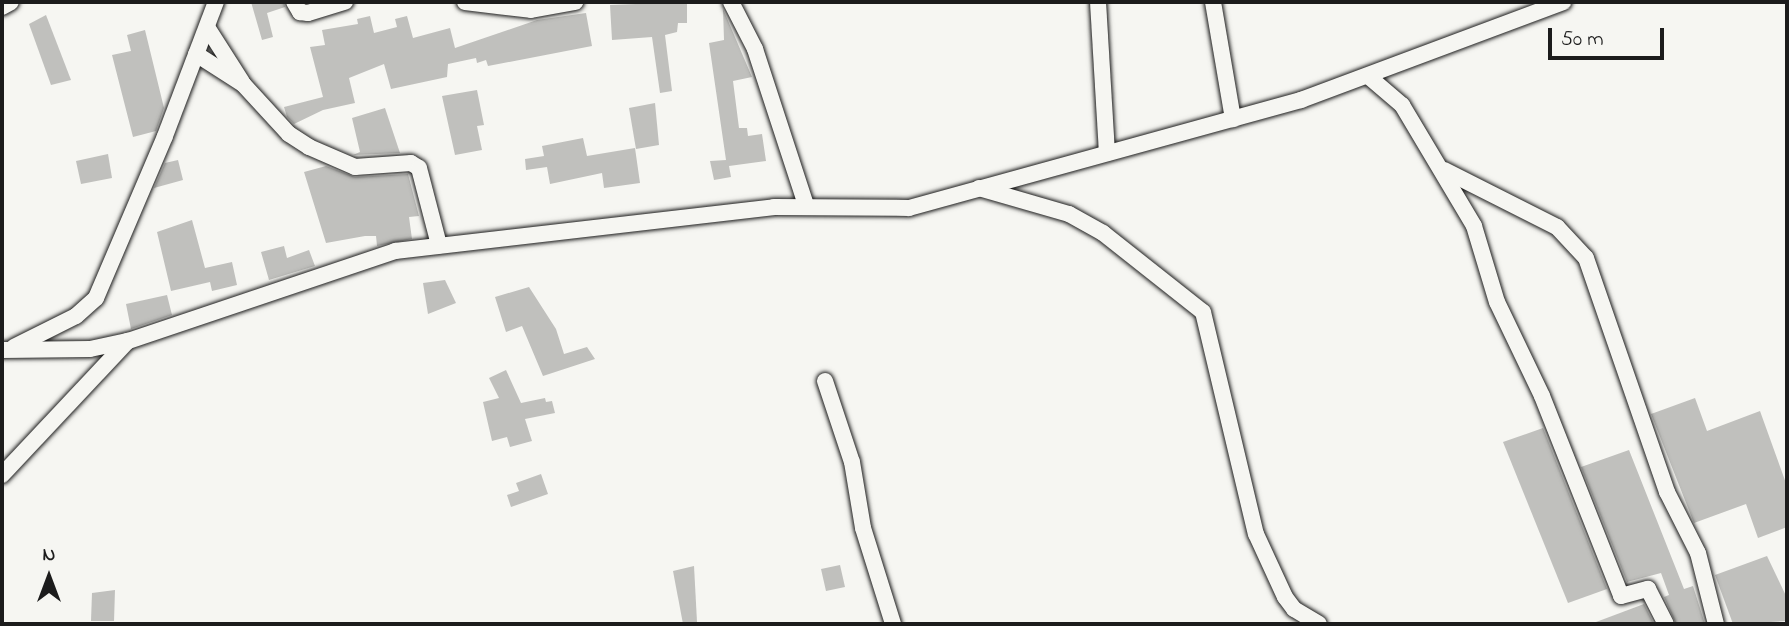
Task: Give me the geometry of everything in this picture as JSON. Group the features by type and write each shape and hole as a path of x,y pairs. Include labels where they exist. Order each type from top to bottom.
{"street":[{"path":"2,7 11,2"},
{"path":"5,350 76,316 96,298 216,2"},
{"path":"294,2 300,12 308,13 345,2"},
{"path":"465,2 531,10 575,2"},
{"path":"731,2 755,49 806,205"},
{"path":"1098,2 1107,153"},
{"path":"1213,2 1233,119"},
{"path":"5,350 90,349 128,341 395,251 806,205 908,208 1233,119 1368,76 1563,2"},
{"path":"206,27 227,53 243,84"},
{"path":"197,54 243,84 289,134 309,147 355,167 411,163 418,168 439,245"},
{"path":"1368,76 1402,105 1474,226 1497,302 1542,396 1618,591 1626,596 1648,589 1666,624"},
{"path":"1441,169 1557,226 1586,258 1672,504 1698,553 1716,624"},
{"path":"979,188 1069,215 1103,233 1203,312 1256,534 1285,597 1294,610 1320,624"},
{"path":"2,475 128,341"},
{"path":"825,381 852,462 863,528 893,624"}],"building":[{"path":"251,2 284,2 285,7 267,13 273,37 262,40"},
{"path":"687,2 687,23 678,23 677,32 665,35 672,91 660,93 652,37 612,40 610,5"},
{"path":"723,9 752,77 733,81 739,128 747,128 748,136 762,134 766,161 729,166 731,177 714,180 710,161 726,160 709,43 724,40"},
{"path":"586,13 592,46 488,66 486,60 477,63 476,58 448,64 447,77 391,89 384,64 349,78 355,103 323,110 294,124 287,117 284,107 323,97 310,47 325,45 322,30 358,24 357,19 370,16 374,33 397,27 395,19 407,16 413,38 450,28 455,48 537,20"},
{"path":"46,15 71,80 51,85 29,24"},
{"path":"145,30 164,108 156,131 133,137 112,55 131,51 127,35"},
{"path":"477,90 484,125 477,126 482,150 455,155 442,96"},
{"path":"655,103 659,145 636,149 629,108"},
{"path":"385,108 400,153 353,155 360,152 352,118"},
{"path":"583,138 587,156 635,148 640,183 604,188 602,173 550,184 547,167 526,170 525,159 544,156 542,146"},
{"path":"108,154 112,178 81,184 76,161"},
{"path":"178,160 183,180 154,188 165,163"},
{"path":"326,166 355,177 408,174 419,216 409,217 412,239 377,246 376,236 326,243 304,172"},
{"path":"192,220 205,268 232,262 237,285 212,291 210,282 171,291 157,232"},
{"path":"284,246 287,258 309,250 315,266 269,280 261,252"},
{"path":"445,280 456,303 428,314 423,283"},
{"path":"529,287 556,329 564,354 587,347 595,359 543,376 522,326 506,332 495,297"},
{"path":"167,295 172,315 131,329 126,304"},
{"path":"506,370 521,403 545,398 546,402 552,401 555,413 525,419 532,441 510,447 507,437 492,441 483,402 499,398 489,378"},
{"path":"1695,398 1707,431 1760,411 1787,486 1787,527 1758,538 1746,504 1694,523 1651,414"},
{"path":"1543,428 1607,589 1568,603 1503,442"},
{"path":"1629,450 1684,589 1693,586 1705,624 1676,624 1664,597 1669,595 1661,573 1627,582 1581,467"},
{"path":"541,474 548,494 511,507 507,495 519,491 516,483"},
{"path":"1767,556 1787,598 1787,621 1733,624 1715,575"},
{"path":"840,565 845,587 826,591 821,569"},
{"path":"694,566 697,622 683,624 673,571"},
{"path":"115,590 114,621 91,621 92,593"},
{"path":"1644,604 1654,624 1596,624 1596,622"}]}
